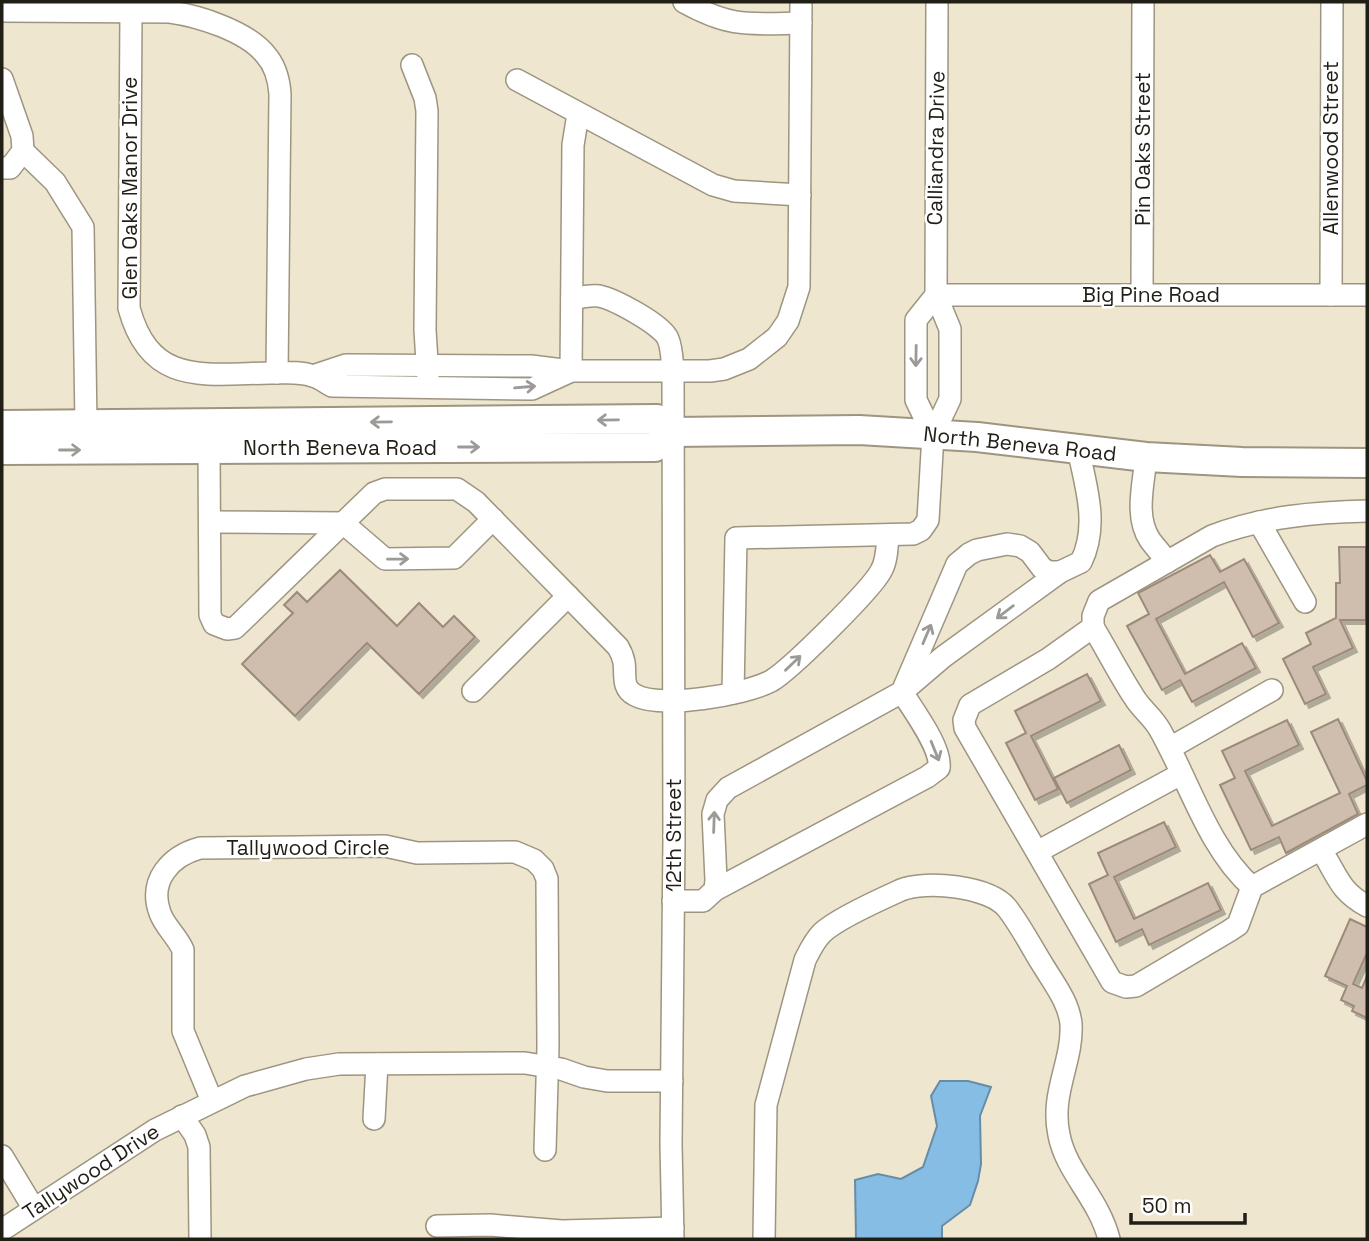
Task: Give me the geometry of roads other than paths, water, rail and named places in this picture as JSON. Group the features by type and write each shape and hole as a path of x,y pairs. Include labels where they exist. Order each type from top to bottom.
{"main road":[{"name":"North Beneva Road","path":"2,425 657,419 672,432"},
{"name":"North Beneva Road","path":"2,450 655,447 672,432 859,430 977,437 1146,457 1242,462 1367,463"}],"street":[{"name":"Glen Oaks Manor Drive","path":"313,376 346,365 531,366 571,371 710,371 732,367 749,359 777,337 788,321 799,287 801,12 737,23 710,16 684,2"},
{"name":"Calliandra Drive","path":"933,435 950,399 950,329 936,295 937,2"},
{"name":"Pin Oaks Street","path":"1142,295 1143,2"},
{"name":"Allenwood Street","path":"1331,295 1332,2"},
{"name":"Glen Oaks Manor Drive","path":"128,7 129,307 134,327 153,355 178,369 196,374 277,373 313,376 332,386 532,389 571,371"},
{"path":"2,11 128,7 191,15 213,22 264,53 276,71 280,94 277,373"},
{"path":"412,65 425,98 427,111 425,330 428,387"},
{"path":"2,79 22,136 23,151 10,168 2,168"},
{"path":"517,80 713,185 734,191 800,195"},
{"path":"571,371 573,145 578,114"},
{"path":"23,151 55,182 83,227 86,425"},
{"name":"Big Pine Road","path":"936,295 1367,295"},
{"path":"733,693 736,538 917,533 928,520 933,435 916,400 916,320 936,295"},
{"path":"572,299 590,296 607,298 655,324 664,332 669,340 673,371 672,432"},
{"name":"12th Street","path":"672,432 673,1233"},
{"path":"209,449 210,615 214,624 227,629 235,628 374,493 385,489 457,489 476,502 618,647 624,659 625,685 633,695 674,702 747,691 774,679 847,610 883,569 888,535"},
{"path":"715,890 713,814 717,800 728,788 902,692 943,657 1060,572 1081,562 1090,538 1087,491 1078,449"},
{"path":"1146,457 1141,512 1143,525 1167,562"},
{"path":"1252,887 1234,871 1152,716 1135,700 1093,627 1095,609 1099,601 1212,536 1259,522 1316,512 1367,511"},
{"path":"210,522 343,523 385,559 454,558 493,519"},
{"path":"1259,522 1305,602"},
{"path":"902,692 957,564 969,554 1007,544 1020,546 1030,552 1042,568 1049,572 1060,572"},
{"path":"473,691 568,596"},
{"path":"1093,627 1048,659 970,705 964,720 965,728 1112,982 1126,987 1136,986 1238,925 1252,887 1367,824"},
{"path":"1170,748 1272,690"},
{"path":"673,901 703,901 715,890 927,777 939,768 940,761 933,744 902,692"},
{"path":"1037,852 1181,774"},
{"name":"Tallywood Circle","path":"212,1101 183,1031 183,950 160,913 157,900 162,874 173,860 200,848 385,846 417,853 515,852 534,860 543,869 547,879 547,1066"},
{"path":"1321,850 1343,889 1352,898 1367,906"},
{"path":"764,1239 768,1098 805,960 812,945 821,933 833,925 903,890 936,885 972,890 1006,907 1063,997 1071,1022 1071,1039 1059,1088 1056,1115 1058,1131 1065,1154 1098,1208 1109,1239"},
{"name":"Tallywood Drive","path":"2,1230 155,1130 245,1086 306,1069 339,1063 525,1063 607,1080 672,1081"},
{"path":"374,1119 376,1063"},
{"path":"545,1150 547,1066"},
{"name":"Tallywood Drive","path":"182,1116 195,1135 199,1147 200,1239"},
{"path":"2,1156 34,1209"},
{"path":"437,1226 490,1225 562,1231 673,1233"}],"water":[{"path":"940,1081 968,1081 991,1087 980,1116 981,1164 970,1205 942,1226 942,1239 856,1239 855,1180 878,1174 901,1179 923,1167 937,1126 931,1096"}]}
